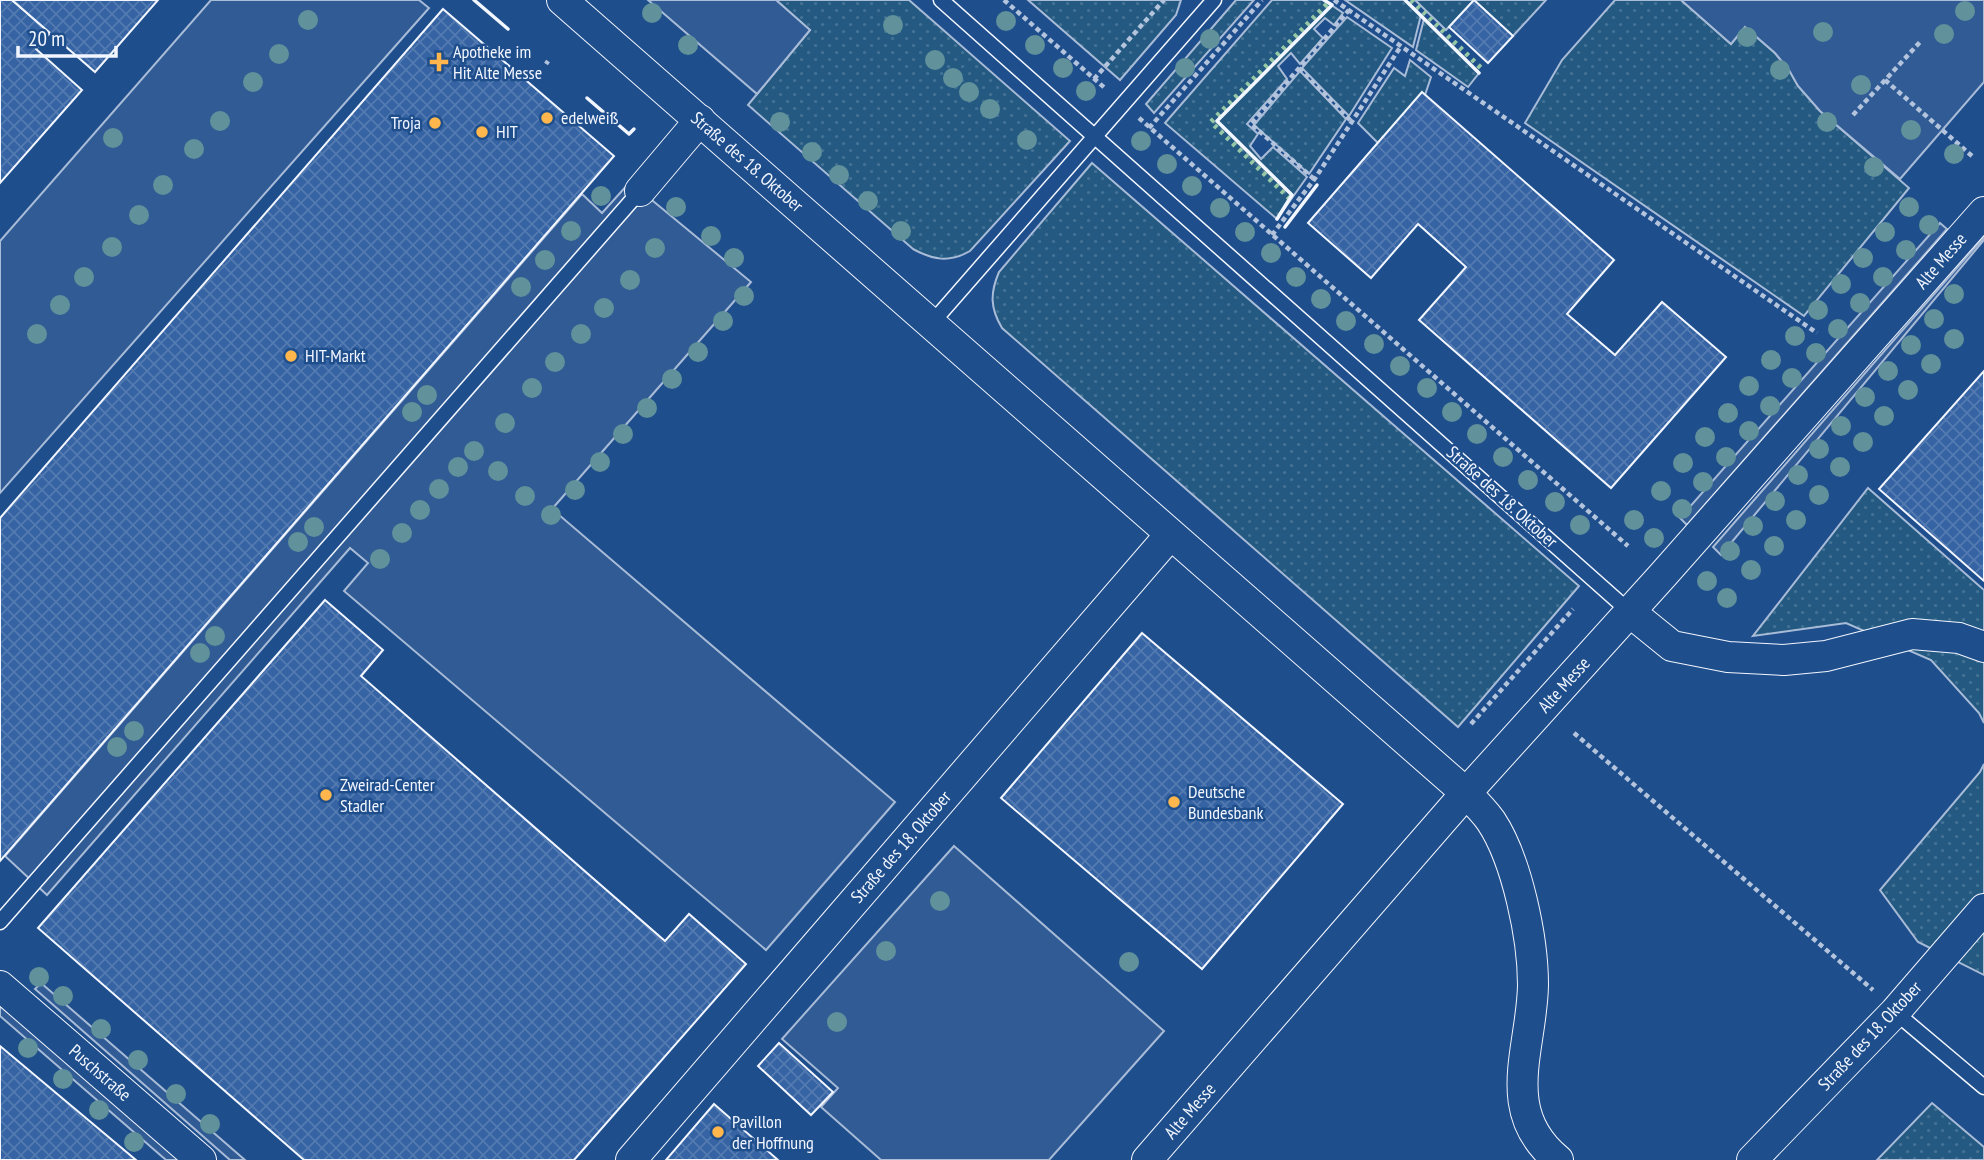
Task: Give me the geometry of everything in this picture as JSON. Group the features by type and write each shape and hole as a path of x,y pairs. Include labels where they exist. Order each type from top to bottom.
{"street":[{"name":"Straße des 18. Oktober","path":"562,0 1466,793 1492,822 1509,858 1524,914 1531,954 1533,987 1522,1062 1522,1092 1527,1121 1548,1152 1558,1160"},
{"path":"640,191 700,120"},
{"name":"Alte Messe","path":"1147,1160 1466,793 1984,212"},
{"name":"Straße des 18. Oktober","path":"631,1160 1170,535"},
{"name":"Straße des 18. Oktober","path":"1630,612 1672,646 1728,657 1784,660 1826,656 1912,634 1959,638 1984,647"},
{"name":"Straße des 18. Oktober","path":"1752,1160 1895,1012 1984,909"},
{"name":"Puschstraße","path":"0,986 201,1160"}],"lane":[{"name":"Straße des 18. Oktober","path":"941,0 1630,612"},
{"path":"932,324 1214,0"},
{"path":"0,922 640,191"},
{"path":"1895,1012 1984,1087"}],"path":[{"path":"1004,0 1628,546"},
{"path":"1094,79 1164,0"},
{"path":"1149,128 1262,0"},
{"path":"1334,0 1817,333"},
{"path":"1314,179 1251,124 1349,10"},
{"path":"1853,115 1920,42"},
{"path":"1272,235 1314,179 1401,46"},
{"path":"1299,68 1352,122"},
{"path":"1885,80 1972,156"},
{"path":"1471,724 1573,608"},
{"path":"1574,733 1856,974"}],"shaded area":[{"path":"211,0 419,0 429,8 0,493 0,241"},
{"path":"648,0 776,0 810,30 757,94"},
{"path":"776,0 909,0 1070,141 970,251 948,259 920,253 748,105 810,30"},
{"path":"1028,0 1181,0 1176,15 1120,80"},
{"path":"1236,0 1254,0 1154,113 1146,104"},
{"path":"1272,0 1324,0 1343,13 1334,25 1325,18 1314,29 1323,38 1300,64 1291,53 1278,66 1287,79 1247,124 1258,134 1250,146 1261,159 1273,147 1307,177 1277,219 1165,123"},
{"path":"1345,0 1405,0 1421,15 1413,47"},
{"path":"1415,0 1474,0 1446,30"},
{"path":"1474,0 1546,0 1513,36"},
{"path":"1615,0 1681,0 1731,44 1745,27 1775,53 1820,111 1909,188 1804,316 1525,123 1562,60"},
{"path":"1681,0 1984,0 1984,82 1900,179 1820,111 1775,53 1745,27 1731,44"},
{"path":"1347,17 1392,48 1349,116 1302,68"},
{"path":"1424,19 1479,73 1468,87 1416,50"},
{"path":"1410,60 1431,77 1425,95 1378,143 1358,123 1394,68 1405,76"},
{"path":"1300,71 1346,119 1309,174 1254,125"},
{"path":"1092,163 1579,586 1458,727 1002,328 995,314 993,300 999,272"},
{"path":"630,182 751,282 552,509 895,802 766,950 344,591 368,563 350,548 47,895 5,856 582,194 602,213"},
{"path":"1940,223 1947,229 1687,525 1680,518"},
{"path":"1984,237 1984,240 1721,555 1713,547"},
{"path":"1868,488 1984,590 1984,723 1979,713 1931,660 1846,623 1753,636"},
{"path":"1984,764 1984,975 1918,942 1880,890"},
{"path":"954,846 1164,1031 1049,1160 881,1160 821,1107 838,1088 782,1039"},
{"path":"41,983 245,1160 230,1160 35,989"},
{"path":"0,1002 181,1160 166,1160 0,1016"},
{"path":"1932,1103 1984,1147 1984,1160 1877,1160"}],"building":[{"path":"0,0 12,0 50,33 36,49 82,90 0,183"},
{"path":"12,0 158,0 95,72"},
{"path":"1474,0 1513,36 1488,63 1449,27"},
{"name":"HIT-Markt","path":"443,9 614,156 0,861 0,518"},
{"path":"1422,92 1614,260 1567,314 1615,355 1662,302 1726,357 1611,488 1419,320 1466,267 1418,224 1371,278 1308,223"},
{"path":"1984,371 1984,581 1879,489"},
{"name":"Zweirad-Center Stadler","path":"325,600 383,650 361,676 665,941 689,914 746,964 574,1160 304,1160 38,928"},
{"name":"Deutsche Bundesbank","path":"1142,633 1343,804 1202,969 1001,798"},
{"path":"779,1043 833,1092 811,1115 758,1066"},
{"path":"0,1046 136,1160 0,1160"},
{"name":"Pavillon der Hoffnung","path":"714,1104 778,1160 666,1160"}],"hedge":[{"path":"1411,0 1482,69"},
{"path":"1290,199 1211,122 1328,3"}],"wall":[{"path":"474,0 508,29"},
{"path":"1277,219 1292,195 1217,121 1332,5 1324,0"},
{"path":"1405,0 1479,73"},
{"path":"587,98 629,134 634,129"},
{"path":"1285,227 1317,185"}],"place":[{"name":"Apotheke im Hit Alte Messe","path":"439,62"},
{"name":"edelweiß","path":"547,118"},
{"name":"Troja","path":"435,123"},
{"name":"HIT","path":"482,132"},
{"name":"HIT-Markt","path":"291,356"},
{"name":"Zweirad-Center Stadler","path":"326,795"},
{"name":"Deutsche Bundesbank","path":"1174,802"},
{"name":"Pavillon der Hoffnung","path":"718,1132"}]}
